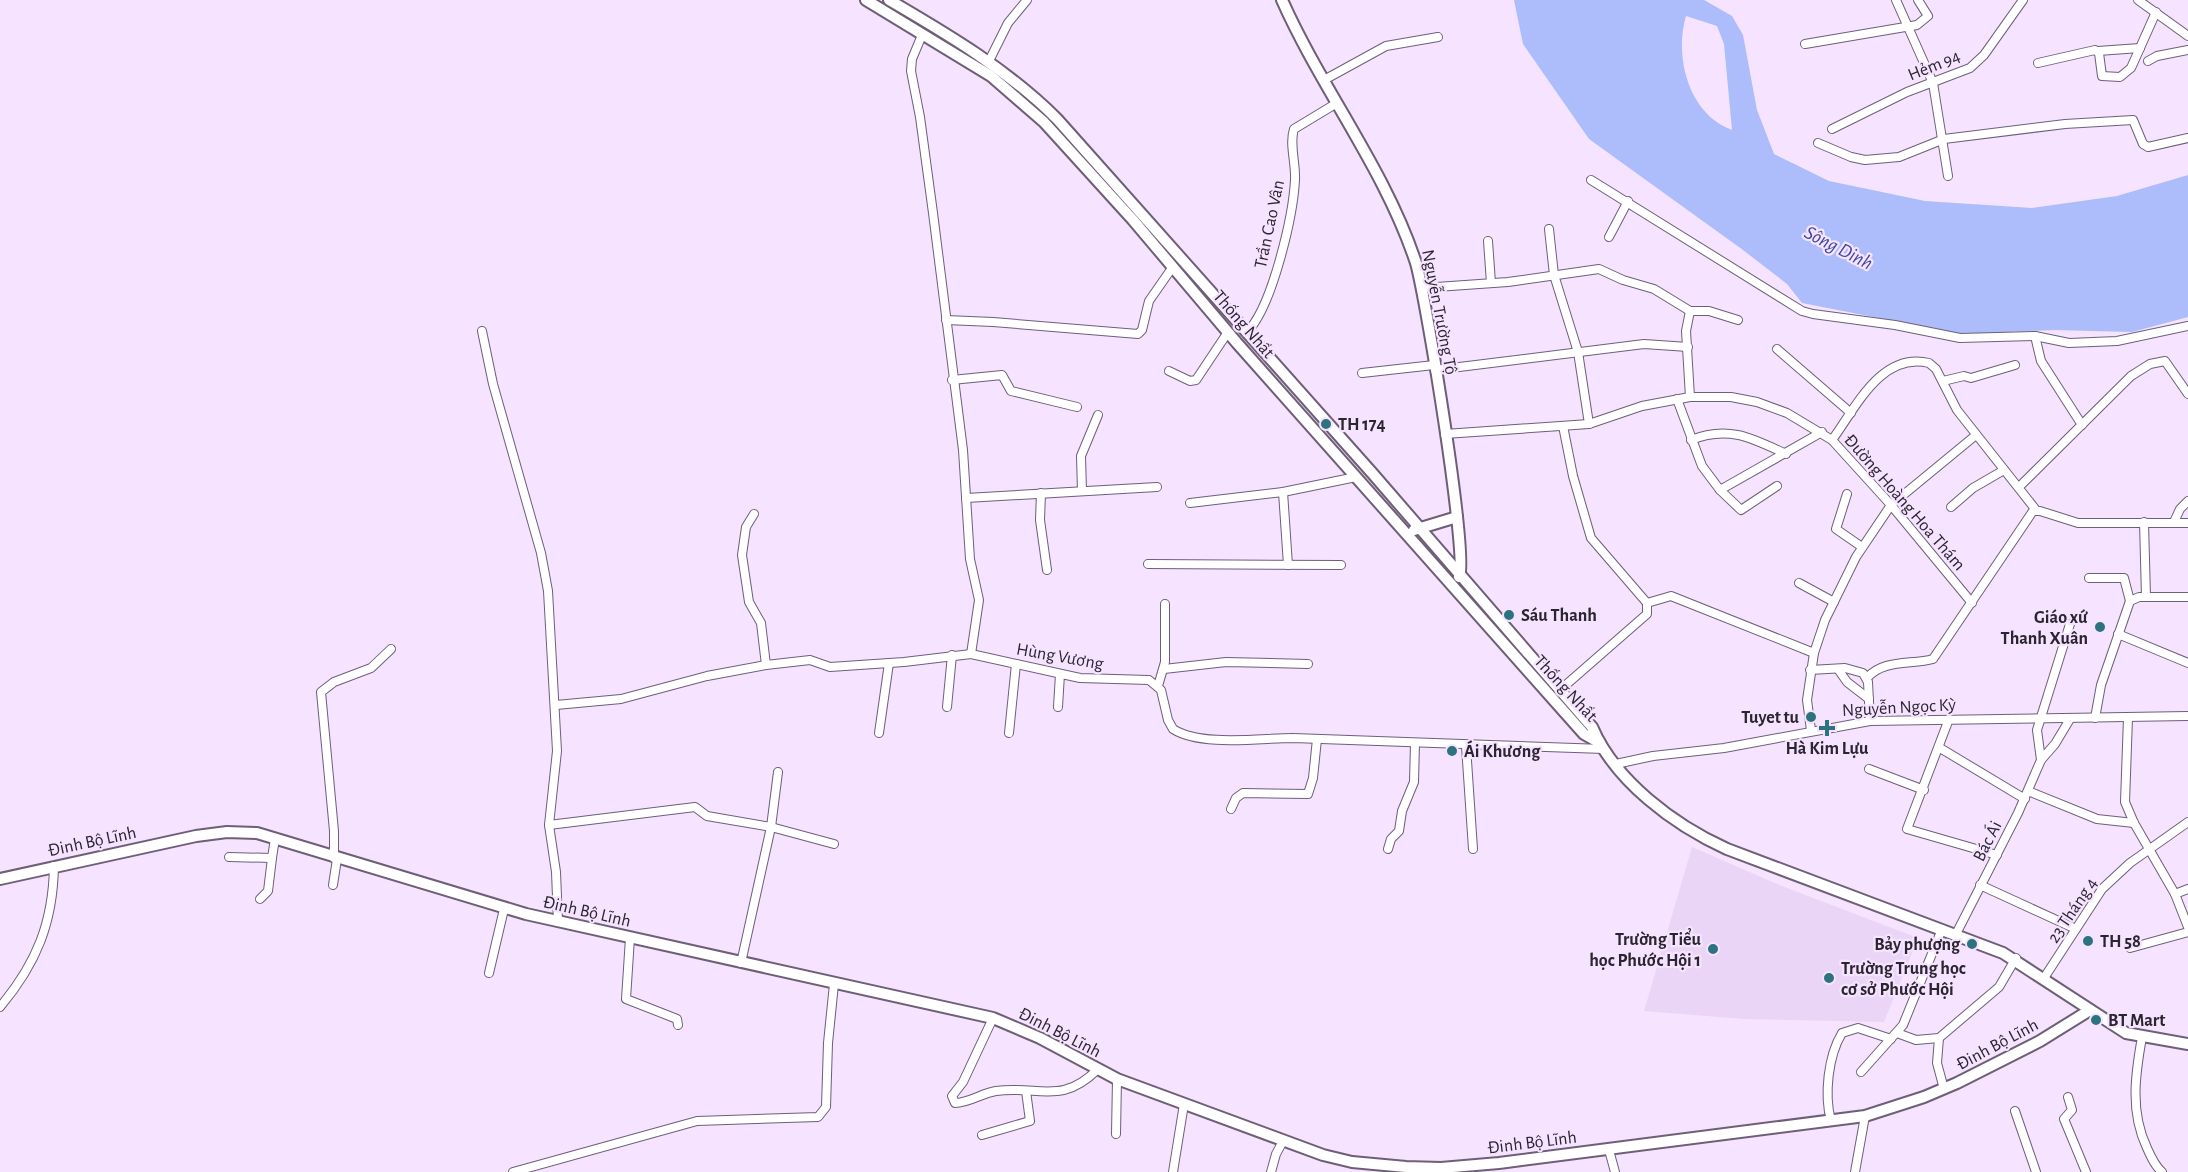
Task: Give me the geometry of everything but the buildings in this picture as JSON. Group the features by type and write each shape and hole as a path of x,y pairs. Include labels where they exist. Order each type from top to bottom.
{"main road":[{"name":"Thống Nhất","path":"866,0 990,76 1030,108 1085,165 1255,363 1584,734 1601,746"},
{"name":"Thống Nhất","path":"890,0 989,61 1022,86 1057,119 1138,206 1265,355 1592,726 1601,746"},
{"name":"Nguyễn Trường Tộ","path":"1282,0 1403,229 1416,263 1435,367 1457,517 1461,576"},
{"path":"1255,363 1265,355"},
{"path":"1407,534 1419,528 1457,517"},
{"path":"1451,585 1461,576"},
{"path":"1601,746 1646,796 1706,838 2016,958 2119,1029 2142,1037 2188,1044"},
{"name":"Đinh Bộ Lĩnh","path":"0,879 227,831 247,832 275,838 335,859 504,909 993,1018 1034,1035 1117,1079 1283,1141 1352,1162 1425,1168 1459,1167 1609,1150 1864,1116 1944,1089 2040,1041 2090,1010"}],"street":[{"path":"989,61 1008,23 1027,0"},
{"path":"1896,0 1933,83 1944,139 1948,176"},
{"path":"1805,44 1907,28 1928,18 1918,0"},
{"name":"Hẻm 94","path":"1832,129 1907,92 1976,63 2023,0"},
{"path":"2138,0 2188,36"},
{"path":"2098,51 2101,75 2111,78 2129,71 2156,12"},
{"path":"922,34 912,58 910,71 920,117 952,380 963,450 970,559 979,607 971,654"},
{"path":"1324,81 1386,46 1438,37"},
{"path":"2038,63 2064,55 2140,48"},
{"path":"2148,61 2157,56 2188,50"},
{"name":"Trần Cao Vân","path":"1246,333 1262,312 1282,246 1294,188 1294,129 1337,103"},
{"path":"1818,143 1851,157 1865,160 1899,157 1944,139 2065,124 2133,120 2143,144 2148,147 2188,138"},
{"path":"1591,180 1802,311 1960,338 2035,336 2069,343 2097,343 2136,338 2188,326"},
{"path":"1609,237 1628,201"},
{"path":"1549,229 1554,275 1578,352 1589,424"},
{"path":"1488,241 1491,283"},
{"path":"946,320 1138,334 1143,326 1149,302 1172,268"},
{"path":"1422,288 1491,283 1603,270 1623,280 1653,289 1690,311 1708,311 1738,320"},
{"path":"1690,311 1687,326 1690,397"},
{"path":"482,332 494,384 542,553 549,599 556,705 556,775 549,825 556,872 558,922"},
{"path":"1169,371 1190,381 1196,380 1228,332"},
{"path":"2035,336 2041,361 2082,425"},
{"path":"1362,373 1656,343 1688,347"},
{"path":"1777,349 1851,413"},
{"path":"2019,487 2131,376 2160,360 2170,365 2188,394"},
{"path":"1832,440 1869,387 1896,367 1918,362 1929,363 1943,381 1957,410 2036,510 2078,523 2188,523"},
{"path":"1943,381 1964,376 1971,378 2015,365"},
{"path":"952,380 1002,375 1011,390 1077,407"},
{"name":"Đường Hoàng Hoa Thám","path":"1445,434 1589,424 1642,406 1690,397 1731,397 1757,402 1787,413 1832,440 1891,504 1972,603 2027,518 2036,510"},
{"path":"1677,399 1691,440 1707,474 1741,510 1778,486"},
{"path":"1082,491 1081,456 1098,415"},
{"path":"1560,690 1647,614 1647,603 1591,538 1573,476 1563,426"},
{"path":"1691,440 1709,433 1724,432 1756,441 1786,454"},
{"path":"1720,490 1822,432"},
{"path":"1811,730 1807,700 1814,653 1834,602 1862,547 1891,504 1976,435"},
{"path":"1951,507 1973,488 2004,470"},
{"path":"1190,503 1283,492 1356,477"},
{"path":"966,498 1157,487"},
{"path":"1283,492 1288,565"},
{"path":"1041,493 1040,520 1047,570"},
{"path":"1847,494 1836,529 1862,547"},
{"path":"2174,522 2180,509 2188,501"},
{"path":"754,514 743,537 742,555 749,602 761,622 766,665"},
{"path":"2144,522 2146,597"},
{"path":"1148,564 1341,565"},
{"path":"2089,578 2124,578 2130,601 2101,685 2095,718"},
{"path":"1799,583 1834,602"},
{"path":"1647,603 1671,596 1814,653"},
{"path":"2130,601 2146,597 2188,597"},
{"path":"1867,678 1876,669 1887,665 1917,663 1933,659 1972,603"},
{"path":"1165,604 1164,669 1158,686 1164,699 1168,720 1176,731 1239,741 1317,739 1466,746 1601,746"},
{"path":"2041,760 2037,730 2070,624"},
{"path":"2118,634 2188,663"},
{"path":"333,885 334,831 321,692 334,682 367,670 392,650"},
{"name":"Hùng Vương","path":"556,705 621,699 707,676 766,665 810,660 830,667 971,654 1060,674 1093,679 1145,680 1158,686"},
{"path":"947,706 952,655"},
{"path":"1164,669 1226,662 1308,664"},
{"path":"879,732 889,663"},
{"path":"1009,732 1016,664"},
{"path":"1838,669 1847,682 1869,699"},
{"path":"1810,670 1858,670 1867,678 1870,721"},
{"path":"1058,707 1060,674"},
{"name":"Nguyễn Ngọc Kỳ","path":"1616,764 1653,756 1724,748 1811,730 1870,721 2188,716"},
{"name":"Bác Ái","path":"1956,934 2027,795 2041,760 2055,744 2070,718"},
{"path":"2128,718 2124,793 2134,823 2175,894 2188,927"},
{"path":"1949,719 1924,790 1907,829 1997,855"},
{"path":"1231,809 1236,798 1243,793 1308,794 1311,788 1317,739"},
{"path":"1388,849 1391,839 1399,831 1402,811 1414,782 1415,744"},
{"path":"1466,746 1473,849"},
{"path":"1940,748 2027,795 2097,819 2134,823"},
{"path":"1869,769 1924,790"},
{"path":"741,963 771,827 778,772"},
{"path":"549,825 695,807 707,816 771,827 834,844"},
{"name":"23 Tháng 4","path":"2044,978 2107,885 2150,848 2188,822"},
{"path":"260,899 268,891 275,838"},
{"path":"229,857 272,858"},
{"path":"0,1007 44,938 53,902 54,866"},
{"path":"1980,885 2076,929"},
{"path":"2175,894 2188,889"},
{"path":"489,974 504,909"},
{"path":"1861,1072 1894,1036 1918,994 1942,929"},
{"path":"2130,948 2188,932"},
{"path":"630,938 626,999 676,1019 678,1025"},
{"path":"1831,1121 1828,1105 1829,1084 1837,1044 1842,1033 1858,1028 1916,1040 1939,1038 1999,987 2016,958"},
{"path":"513,1172 697,1121 818,1117 826,1107 834,984"},
{"path":"993,1018 952,1099 958,1103 996,1091 1052,1092 1075,1088 1098,1069"},
{"path":"2142,1037 2134,1090 2135,1111 2145,1143 2162,1172"},
{"path":"1939,1038 1937,1062 1944,1089"},
{"path":"1116,1134 1117,1079"},
{"path":"982,1135 1030,1121 1026,1091"},
{"path":"2068,1097 2072,1110 2064,1119 2086,1172"},
{"path":"1173,1172 1184,1104"},
{"path":"2015,1111 2036,1172"},
{"path":"1855,1172 1864,1116"},
{"path":"1271,1172 1276,1154 1283,1141"},
{"path":"1609,1150 1615,1172"}],"shaded area":[{"path":"1692,847 1782,886 1918,938 1884,1022 1744,1019 1644,1011"}],"water":[{"name":"Sông Dinh","path":"1514,0 1704,0 1732,16 1743,35 1757,110 1774,154 1829,181 1925,201 2032,208 2117,196 2188,175 2188,317 2132,332 2054,330 1960,334 1802,303 1787,284 1743,250 1589,139 1523,44","holes":["1686,16 1717,26 1724,44 1732,130 1717,122 1705,111 1688,82 1684,65 1682,48"]}],"place":[{"name":"TH 174","path":"1326,424"},
{"name":"Sáu Thanh","path":"1509,615"},
{"name":"Giáo xứ Thanh Xuân","path":"2100,627"},
{"name":"Tuyet tu","path":"1811,717"},
{"name":"Hà Kim Lựu","path":"1827,728"},
{"name":"Ái Khương","path":"1452,751"},
{"name":"TH 58","path":"2088,941"},
{"name":"Bảy phượng","path":"1972,944"},
{"name":"Trường Tiểu học Phước Hội 1","path":"1713,949"},
{"name":"Trường Trung học cơ sở Phước Hội","path":"1829,978"},
{"name":"BT Mart","path":"2096,1020"}]}
